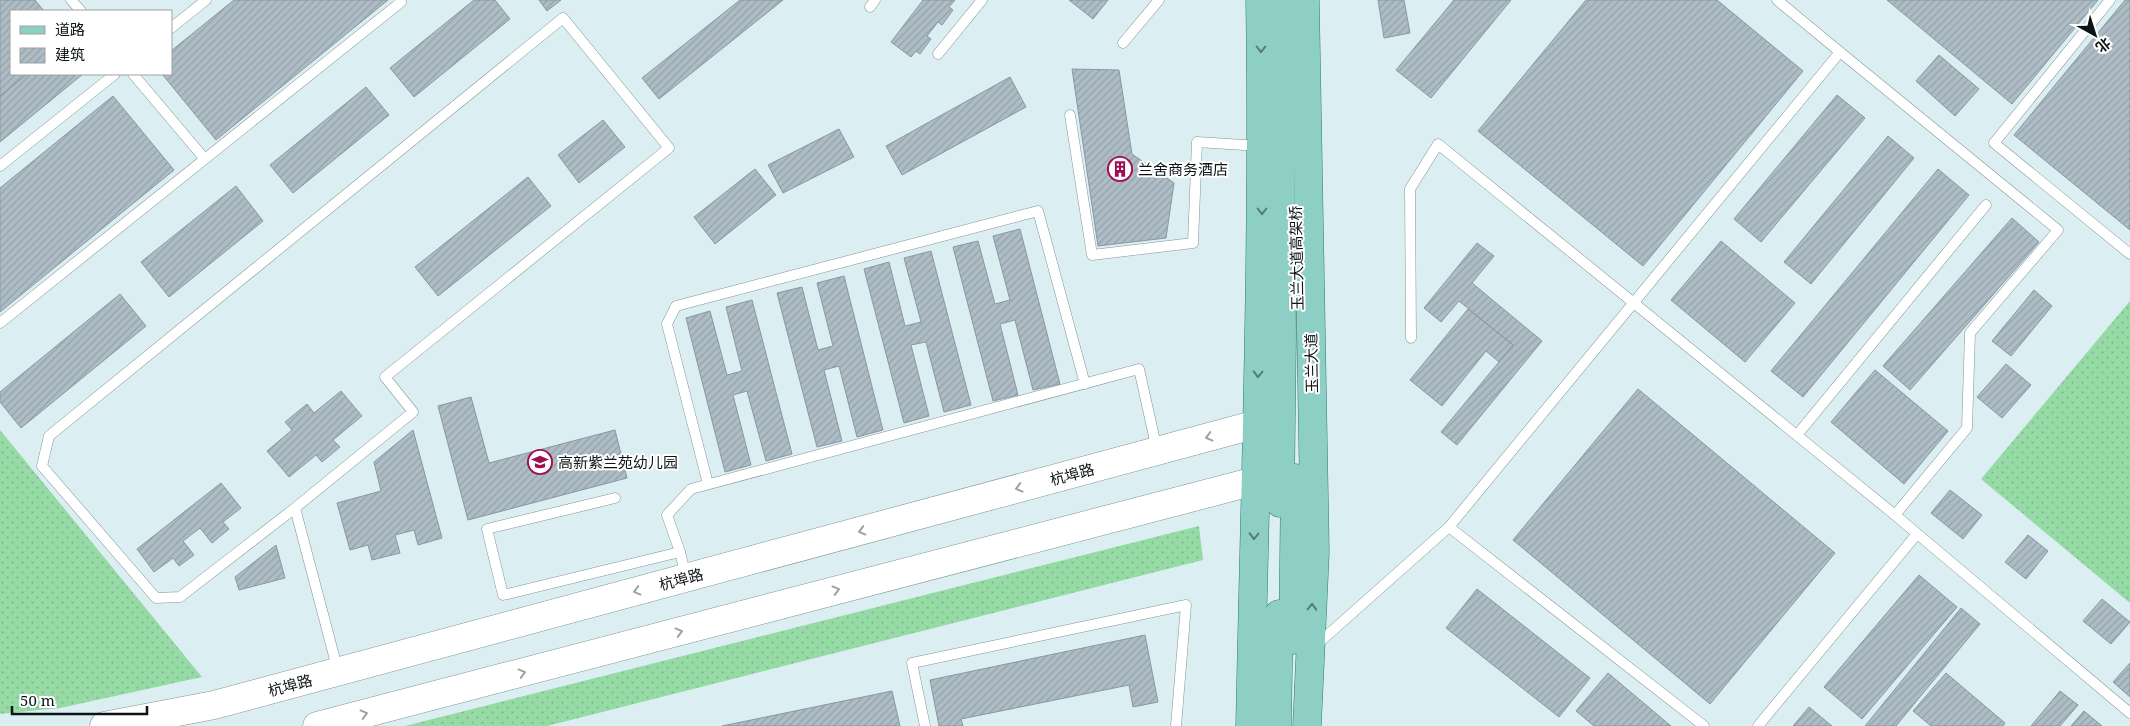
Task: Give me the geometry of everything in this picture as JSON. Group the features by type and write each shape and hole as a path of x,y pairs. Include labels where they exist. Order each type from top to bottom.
{"main road":[{"path":"1250,726 1256,424 1262,256 1260,0"},
{"name":"玉兰大道高架桥","path":"1276,726 1282,338 1279,0"},
{"name":"玉兰大道高架桥","path":"1290,0 1297,330 1291,726"},
{"name":"玉兰大道","path":"1306,0 1314,552 1308,726"},
{"name":"杭埠路","path":"104,726 214,705 338,672 683,565 1157,451 1256,424"},
{"path":"317,726 1255,481"}],"lane":[{"path":"72,0 80,10"},
{"path":"172,27 206,0"},
{"path":"0,323 394,8 401,2 400,0"},
{"path":"938,54 982,0"},
{"path":"1123,43 1159,0"},
{"path":"1777,0 2058,230 1970,333 1967,428 1895,515"},
{"path":"2110,0 1994,143 2130,254"},
{"path":"562,18 669,148 385,377 413,412 295,508 180,597 156,598 42,466 49,436 562,18"},
{"path":"1311,650 1449,527 1840,52"},
{"path":"0,166 114,75"},
{"path":"134,75 204,158"},
{"path":"1070,115 1092,255 1193,243 1197,142 1262,146"},
{"path":"1411,338 1410,189 1438,144 1895,515 2130,713"},
{"path":"1797,435 1986,205"},
{"path":"708,484 667,324 676,306 1038,211 1085,384"},
{"path":"615,498 487,529 503,595 683,565 667,515 691,488 1138,369 1157,451"},
{"path":"295,508 338,672"},
{"path":"1449,527 1704,726"},
{"path":"1758,726 1918,534"},
{"path":"925,726 912,663 1186,605 1176,726"}],"green space":[{"path":"2130,301 2130,603 1981,479"},
{"path":"0,430 202,677 60,708 0,714"},
{"path":"1199,526 1203,560 547,726 405,726"}],"building":[{"path":"0,0 35,0 43,10 10,10 10,75 26,75 0,96"},
{"path":"234,0 388,0 216,140 163,75 172,75 172,50"},
{"path":"474,0 495,0 510,19 414,97 390,68"},
{"path":"539,0 561,0 547,11"},
{"path":"740,0 783,0 659,99 642,78"},
{"path":"923,0 955,0 949,7 953,10 942,25 938,22 927,36 931,39 920,54 916,51 911,57 891,42"},
{"path":"1069,0 1108,0 1093,19"},
{"path":"1378,0 1404,0 1410,33 1384,38"},
{"path":"1454,0 1511,0 1431,98 1396,70"},
{"path":"1586,0 1717,0 1803,71 1643,266 1478,131"},
{"path":"1887,0 2098,0 2012,104"},
{"path":"2125,0 2130,0 2130,230 2014,135"},
{"path":"1939,55 1979,89 1955,116 1916,81"},
{"name":"兰舍商务酒店","path":"1072,69 1119,70 1132,154 1174,183 1166,238 1098,246"},
{"path":"26,75 82,75 0,142 0,96"},
{"path":"1010,77 1026,107 902,175 886,146"},
{"path":"366,87 389,115 293,193 270,165"},
{"path":"1837,95 1865,118 1761,242 1734,219"},
{"path":"113,96 174,170 0,312 0,188"},
{"path":"603,120 625,147 579,183 558,155"},
{"path":"839,129 854,157 783,193 768,165"},
{"path":"1888,136 1914,158 1811,284 1784,262"},
{"path":"755,169 776,195 715,244 694,217"},
{"path":"1938,169 1969,195 1803,397 1771,371"},
{"path":"528,177 551,206 438,296 415,267"},
{"path":"236,186 263,221 169,297 141,262"},
{"path":"2012,218 2039,242 1910,390 1883,366"},
{"path":"1020,229 1060,384 1033,390 1015,320 1000,324 1018,395 993,401 953,247 978,241 995,304 1010,300 993,236"},
{"path":"1721,241 1795,303 1745,362 1671,300"},
{"path":"1477,243 1494,256 1472,283 1542,341 1457,445 1441,432 1513,345 1459,301 1441,322 1424,308"},
{"path":"931,251 971,405 944,412 926,342 911,345 929,416 904,423 864,269 889,262 905,326 921,322 904,258"},
{"path":"844,276 883,430 857,437 839,366 824,370 842,441 817,447 777,293 802,287 818,350 833,346 817,283"},
{"path":"2034,290 2052,306 2011,356 1992,341"},
{"path":"120,294 146,326 21,428 0,402 0,392"},
{"path":"752,300 792,454 766,461 747,391 733,395 751,465 725,472 686,318 710,311 727,375 742,371 726,307"},
{"path":"1468,309 1513,345 1499,362 1486,351 1442,406 1410,380"},
{"path":"2006,364 2031,385 2002,418 1977,397"},
{"path":"1875,370 1948,431 1904,484 1831,422"},
{"path":"1638,389 1835,553 1710,704 1513,540"},
{"path":"341,391 362,416 333,440 340,447 322,462 316,455 289,477 267,451 292,430 285,422 307,404 314,413"},
{"path":"471,397 489,463 615,430 627,478 468,520 438,406"},
{"path":"413,430 442,538 418,545 414,530 395,535 400,553 372,560 368,545 350,550 337,503 381,491 374,462"},
{"path":"221,483 241,508 223,522 229,529 212,543 200,528 183,541 194,555 179,566 173,558 154,572 137,549"},
{"path":"1950,490 1982,515 1963,539 1931,513"},
{"path":"2028,535 2048,551 2026,579 2005,562"},
{"path":"276,545 285,578 239,590 235,577"},
{"path":"1919,575 1957,607 1862,719 1824,687"},
{"path":"1477,589 1590,678 1559,717 1446,628"},
{"path":"2102,599 2130,622 2111,644 2083,621"},
{"path":"1961,608 1980,624 1896,726 1865,726"},
{"path":"1145,635 1158,702 1133,707 1129,685 961,719 963,726 939,726 930,680"},
{"path":"2130,663 2130,697 2113,682"},
{"path":"1608,673 1671,726 1594,726 1576,711"},
{"path":"1946,673 2005,723 2003,726 1931,726 1913,711"},
{"path":"892,691 900,726 722,726"},
{"path":"2060,691 2078,705 2060,726 2031,726"},
{"path":"1809,707 1832,726 1793,726"},
{"path":"2084,711 2102,726 2071,726"}],"place":[{"name":"兰舍商务酒店","path":"1120,169"},
{"name":"高新紫兰苑幼儿园","path":"540,462"}]}
